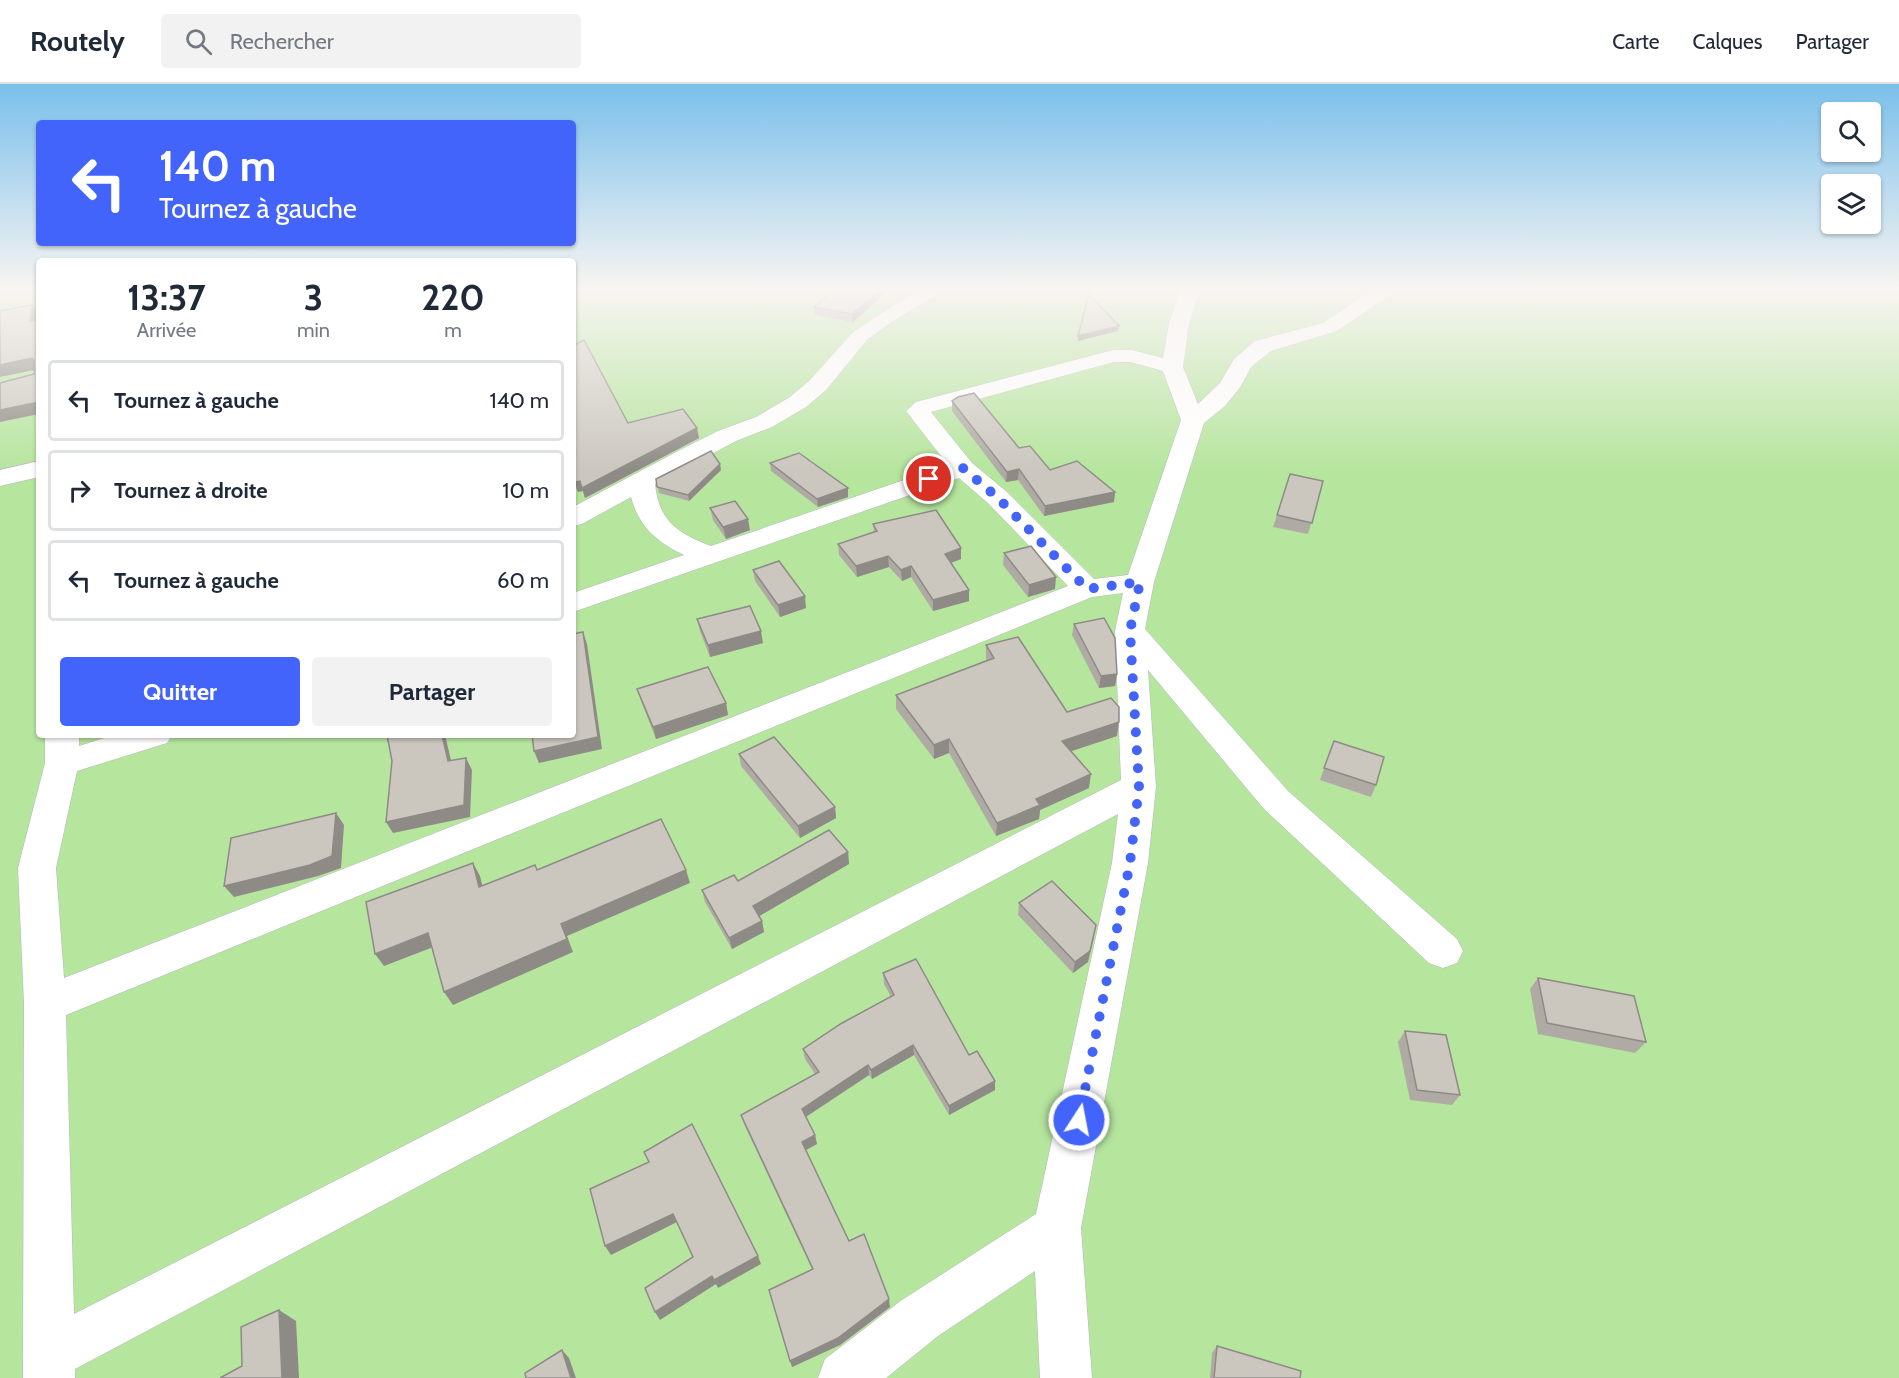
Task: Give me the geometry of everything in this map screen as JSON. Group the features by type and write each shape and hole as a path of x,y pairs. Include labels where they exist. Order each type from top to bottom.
{"street":[{"path":"577,508 642,480 727,436 764,422 798,402 818,385 846,350"},
{"path":"1175,350 1172,367 1193,420"},
{"path":"1066,1378 1058,1228 1130,863 1139,787 1130,631 1140,582 1193,420 1217,401 1230,386 1242,364 1258,350"},
{"path":"1087,589 998,498 963,468 918,411 924,407 1113,356 1132,356 1172,367"},
{"path":"576,602 963,468"},
{"path":"0,478 36,469"},
{"path":"642,480 643,499 651,520 680,544 709,555"},
{"path":"45,1004 1087,589 1140,582"},
{"path":"1130,631 1270,794 1443,951"},
{"path":"135,738 62,749 37,868 45,1004 49,1366 1139,787"},
{"path":"844,1378 920,1317 1058,1228"}],"green space":[{"path":"0,350 36,350 36,738 576,738 576,350 1899,350 1899,1378 0,1378"}],"building":[{"path":"0,350 36,350 36,403 0,410 0,383 34,374 34,360 32,358 0,365"},
{"path":"576,350 590,350 628,423 683,409 697,428 582,488 580,481 576,482"},
{"path":"974,393 1019,448 1030,446 1050,470 1077,461 1115,492 1045,506 1019,469 1007,472 952,401"},
{"path":"711,451 720,464 688,495 657,487 656,479"},
{"path":"799,453 848,488 817,499 770,463"},
{"path":"1290,474 1323,481 1312,523 1277,515"},
{"path":"735,501 748,519 723,527 710,508"},
{"path":"936,510 961,548 945,554 969,590 933,600 911,566 901,570 888,556 856,566 838,544 877,531 873,524"},
{"path":"1031,546 1056,577 1029,585 1004,553"},
{"path":"779,561 805,596 778,605 753,570"},
{"path":"750,606 761,631 708,645 697,619"},
{"path":"1104,618 1115,638 1117,674 1101,676 1074,624"},
{"path":"583,632 598,737 534,751 532,738 576,738 576,633"},
{"path":"1018,637 1067,712 1111,698 1119,707 1119,722 1062,741 1091,774 1036,799 1040,805 997,823 949,739 934,745 896,695 994,658 986,645"},
{"path":"708,667 726,703 653,727 637,689"},
{"path":"774,737 835,807 798,826 739,754"},
{"path":"388,738 443,738 448,761 466,758 464,805 386,822 392,761"},
{"path":"1334,741 1384,757 1376,785 1324,768"},
{"path":"336,813 332,856 310,865 224,886 231,838"},
{"path":"661,819 686,870 561,924 567,939 444,992 428,933 375,954 366,902 473,863 479,887 535,865 537,870"},
{"path":"829,830 848,852 753,906 762,921 729,938 702,890 734,875 738,881"},
{"path":"1052,881 1096,925 1090,951 1075,962 1019,903"},
{"path":"916,959 969,1055 977,1051 995,1081 949,1106 913,1045 871,1070 868,1065 802,1109 815,1135 802,1142 849,1241 864,1234 889,1299 838,1338 790,1361 769,1290 813,1269 741,1115 819,1072 803,1049 842,1023 894,995 883,973"},
{"path":"1538,978 1634,996 1646,1042 1547,1023"},
{"path":"1405,1031 1446,1035 1460,1095 1417,1090"},
{"path":"692,1124 758,1256 714,1280 712,1276 655,1312 645,1288 693,1257 673,1214 605,1246 590,1189 649,1162 644,1152"},
{"path":"279,1310 282,1378 220,1378 242,1366 241,1327"},
{"path":"1217,1346 1301,1371 1300,1378 1214,1378"},
{"path":"562,1350 571,1378 526,1378 525,1373"}],"route":[{"path":"929,479 963,468 998,498 1087,589 1140,582 1130,631 1139,787 1130,863 1079,1120"}]}
